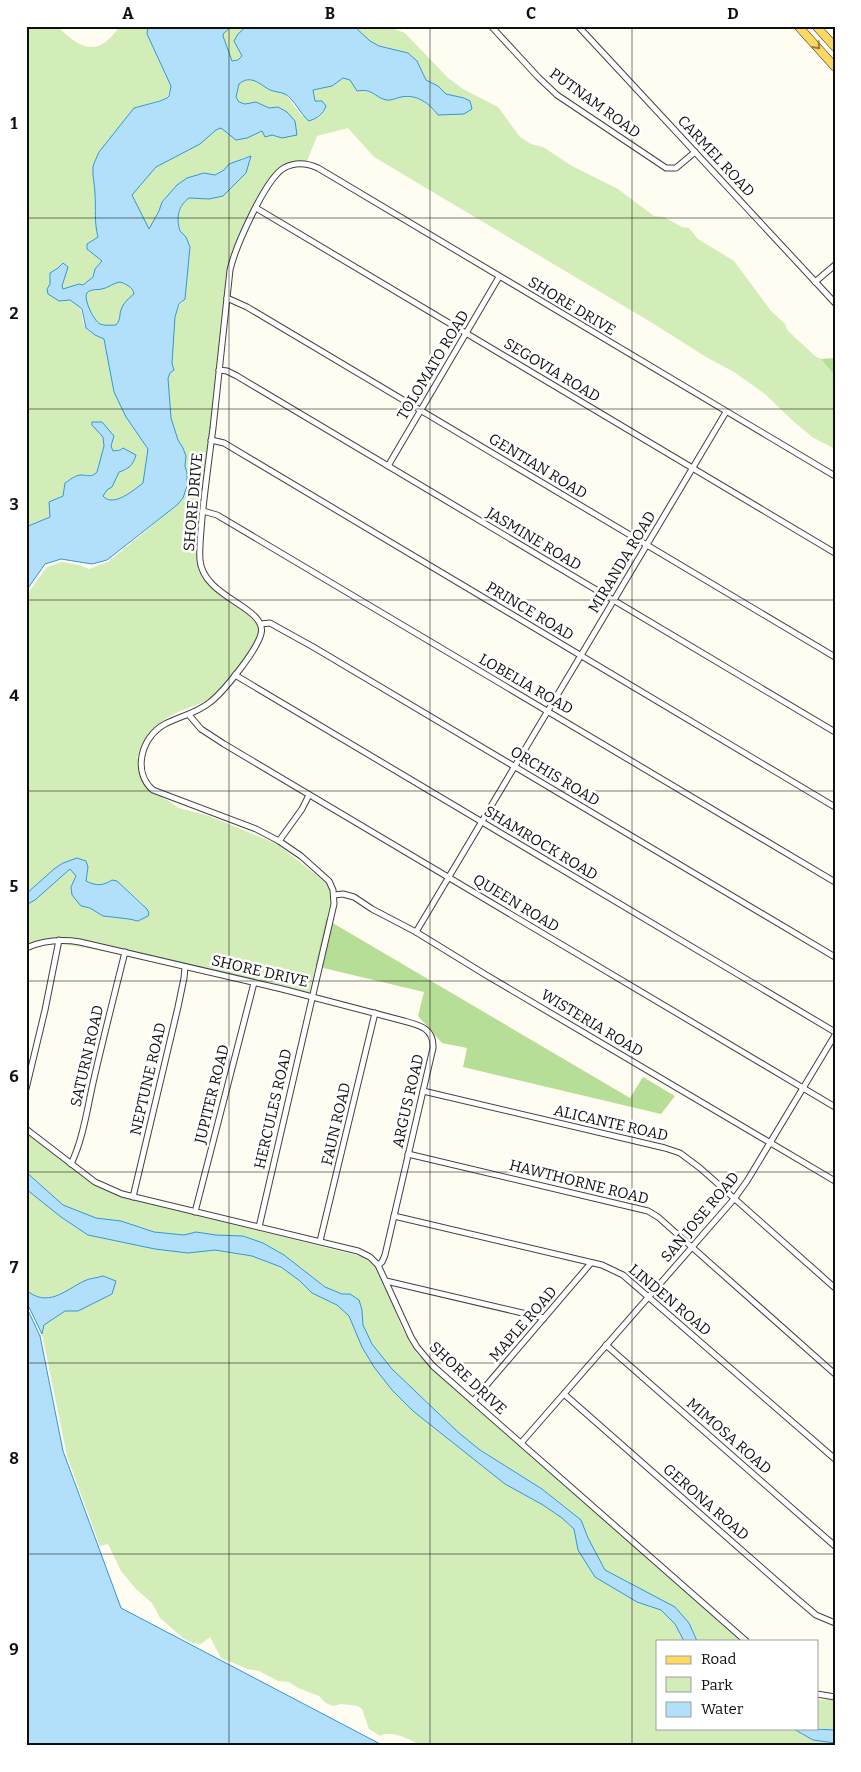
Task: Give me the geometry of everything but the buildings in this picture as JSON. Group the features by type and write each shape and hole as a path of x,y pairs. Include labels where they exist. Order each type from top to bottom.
{"main road":[{"path":"798,26 835,66"},
{"path":"816,26 835,47"}],"street":[{"name":"PUTNAM ROAD","path":"491,26 538,78 557,95 666,168 676,168 695,152"},
{"name":"CARMEL ROAD","path":"578,26 835,303"},
{"name":"SHORE DRIVE","path":"261,624 254,615 216,589 204,574 200,560 203,511 230,270 236,249 271,181 280,171 292,165 307,164 318,168 835,476"},
{"name":"SEGOVIA ROAD","path":"256,208 835,553"},
{"path":"815,282 835,265"},
{"name":"TOLOMATO ROAD","path":"388,466 499,277"},
{"name":"GENTIAN ROAD","path":"227,298 247,307 835,657"},
{"name":"JASMINE ROAD","path":"219,370 228,371 835,732"},
{"name":"MIRANDA ROAD","path":"416,932 726,412"},
{"name":"PRINCE ROAD","path":"211,440 224,443 835,807"},
{"name":"LOBELIA ROAD","path":"203,511 217,515 835,882"},
{"path":"261,624 262,629 259,641 224,689 211,702 189,715 165,724 148,741 142,754 140,765 142,777 145,783 159,794 256,829 279,841 301,856 324,876 330,884 334,895"},
{"name":"ORCHIS ROAD","path":"261,624 270,624 283,630 835,957"},
{"name":"SHAMROCK ROAD","path":"235,675 835,1034"},
{"name":"QUEEN ROAD","path":"189,715 197,725 209,734 309,795 835,1107"},
{"path":"279,841 309,795"},
{"name":"SHORE DRIVE","path":"26,948 43,942 59,940 80,942 312,997 334,904 334,895"},
{"name":"WISTERIA ROAD","path":"334,895 354,896 372,909 416,932 486,976 835,1182"},
{"path":"26,1089 59,940"},
{"name":"SATURN ROAD","path":"71,1164 76,1155 84,1126 112,1001 126,952"},
{"name":"NEPTUNE ROAD","path":"133,1198 178,1007 185,967"},
{"name":"JUPITER ROAD","path":"195,1212 254,983"},
{"name":"ARGUS ROAD","path":"312,997 423,1027 431,1034 433,1048 385,1255 382,1262 378,1265"},
{"name":"HERCULES ROAD","path":"258,1227 312,997"},
{"name":"FAUN ROAD","path":"320,1241 375,1013"},
{"name":"SAN JOSE ROAD","path":"521,1443 734,1199 770,1144 835,1034"},
{"name":"ALICANTE ROAD","path":"423,1091 680,1153 835,1288"},
{"name":"SHORE DRIVE","path":"26,1129 96,1182 133,1198 358,1250 370,1257 378,1265 417,1347 433,1366 745,1640"},
{"name":"HAWTHORNE ROAD","path":"408,1154 648,1211 835,1374"},
{"name":"LINDEN ROAD","path":"394,1216 591,1263 622,1275 649,1296 835,1460"},
{"name":"MAPLE ROAD","path":"473,1401 591,1263"},
{"path":"386,1282 544,1318"},
{"name":"MIMOSA ROAD","path":"606,1345 835,1546"},
{"name":"GERONA ROAD","path":"564,1394 816,1614 835,1623"},
{"path":"818,1694 835,1696"}],"green space":[{"path":"26,26 57,26 74,41 89,47 104,43 120,26 148,26 147,34 171,86 167,98 134,108 99,152 94,174 95,222 98,237 92,240 91,252 102,261 95,269 93,277 83,285 78,284 63,290 65,273 58,268 50,273 50,285 64,301 70,300 79,307 84,324 88,330 104,339 114,392 126,417 148,449 143,484 118,499 108,499 103,496 112,487 119,472 127,470 131,453 123,448 113,451 111,447 114,436 97,430 101,434 104,444 97,472 91,476 77,476 65,483 64,496 49,508 51,517 26,527"},
{"path":"232,26 247,26 238,34 234,41 242,56 238,60 232,61 223,34"},
{"path":"354,26 386,26 405,33 448,78 463,89 498,107 520,137 531,144 543,147 572,166 618,189 654,216 664,217 682,227 689,228 698,239 734,261 771,311 785,324 787,330 815,356 821,359 835,376 835,449 812,437 765,394 734,372 374,157 348,128 317,136 307,161 291,162 279,169 269,179 231,254 222,316 198,565 205,580 261,624 262,635 260,643 256,652 242,671 224,688 209,699 175,714 159,724 137,757 153,791 179,808 209,816 277,844 325,882 333,892 308,999 122,954 43,941 26,948 26,905 35,900 70,869 76,876 71,887 72,895 81,906 90,908 103,916 138,921 149,913 143,904 117,881 112,880 99,885 86,881 88,867 77,858 63,863 54,869 26,894 26,596 47,567 62,562 89,569 108,562 183,498 187,473 185,466 186,456 178,440 171,418 168,378 174,370 172,363 174,322 179,307 183,302 190,247 186,237 180,232 179,213 182,205 189,198 209,199 223,196 246,173 250,156 242,158 215,175 204,173 177,185 162,202 149,230 132,195 156,167 200,144 221,128 230,136 247,138 263,130 265,137 272,135 282,138 287,112 278,107 269,108 256,102 245,104 239,102 236,98 239,84 243,81 253,79 270,90 285,94 302,116 318,118 324,112 326,106 315,101 313,90 332,86 343,78 350,80 357,91 370,92 382,99 390,100 407,96 417,98 427,103 438,115 472,109 470,101 446,94 438,86 426,80 417,61 408,53 379,46 370,41"},
{"path":"120,282 131,288 134,294 123,307 116,325 100,324 89,310 86,300 87,293"},
{"path":"835,358 835,376 821,359"},
{"path":"326,919 630,1098 643,1077 675,1096 661,1114 463,1067 467,1048 442,1043 418,1016 424,992 315,966"},
{"path":"26,1131 99,1186 122,1197 364,1257 380,1270 402,1328 417,1354 740,1640 697,1640 689,1623 605,1570 581,1520 542,1489 480,1450 459,1433 392,1369 372,1344 363,1325 362,1310 350,1294 342,1294 325,1287 284,1255 263,1243 196,1232 184,1235 154,1232 121,1221 96,1218 63,1205 26,1172"},
{"path":"26,1189 61,1217 88,1235 155,1249 188,1253 215,1250 252,1256 281,1267 312,1293 337,1305 349,1316 374,1367 392,1390 413,1411 505,1484 562,1518 574,1529 578,1550 637,1602 661,1610 675,1624 683,1640 656,1640 656,1730 796,1730 813,1740 835,1743 835,1746 422,1746 407,1738 395,1735 384,1734 380,1736 369,1729 362,1709 358,1706 341,1704 333,1706 326,1703 319,1696 298,1688 289,1682 278,1681 259,1671 248,1669 221,1658 210,1637 201,1644 192,1643 183,1638 160,1618 152,1603 136,1589 121,1571 108,1544 100,1546 67,1456 42,1334 44,1325 65,1311 78,1311 112,1294 86,1280 64,1292 49,1297 34,1295 26,1290"},
{"path":"818,1699 835,1699 835,1730 818,1728"}],"water":[{"path":"148,26 232,26 223,36 232,61 238,60 242,56 234,41 238,34 247,26 354,26 370,41 379,46 408,53 417,61 426,80 438,86 446,94 470,101 472,109 464,114 438,115 427,103 417,98 407,96 390,100 382,99 367,91 357,91 350,80 343,78 332,86 313,90 315,101 322,101 326,106 319,116 309,121 285,94 270,90 255,81 247,80 239,84 236,97 239,102 245,104 256,102 269,108 278,107 287,112 295,121 297,135 282,138 272,135 265,137 262,131 247,138 236,140 221,128 200,144 156,167 132,195 149,229 162,202 177,185 187,178 204,173 215,175 224,170 229,164 251,156 246,173 223,196 209,199 189,198 182,205 179,213 180,231 186,237 190,247 185,299 179,304 175,317 172,363 174,370 168,378 171,418 178,440 186,456 187,486 183,498 177,505 107,560 92,564 61,559 45,564 26,591 26,527 50,517 49,502 63,496 65,483 77,476 91,476 97,472 104,446 103,437 92,425 92,422 102,422 114,436 111,446 113,451 123,448 136,455 130,466 119,472 112,487 103,496 112,500 118,499 143,483 148,449 126,417 114,392 104,339 86,328 82,309 70,300 59,301 48,294 47,289 50,284 50,273 63,263 68,267 62,286 63,289 79,284 83,285 93,277 95,269 102,261 87,249 87,244 98,237 93,174 95,161 99,152 134,108 160,101 169,96 171,86 147,34","holes":["120,282 131,288 134,294 123,305 116,325 100,324 90,310 86,300 87,293"]},
{"path":"77,858 86,861 88,867 86,881 99,885 112,880 117,881 147,909 148,916 138,921 103,916 90,908 81,906 72,895 71,887 76,876 70,869 35,900 26,905 26,894 54,869 63,863"},
{"path":"26,1172 63,1205 96,1218 121,1221 154,1232 184,1235 196,1232 243,1236 263,1243 284,1255 325,1287 342,1294 350,1294 359,1300 363,1325 372,1344 392,1369 459,1433 480,1450 542,1489 581,1520 605,1570 675,1607 689,1623 697,1640 683,1640 675,1624 661,1610 637,1602 595,1577 578,1550 574,1529 543,1505 505,1484 413,1411 392,1390 374,1367 362,1347 349,1316 337,1305 312,1293 281,1267 252,1256 215,1250 188,1253 155,1249 88,1235 61,1217 26,1189"},
{"path":"103,1276 116,1281 112,1294 78,1311 65,1311 44,1325 42,1334 26,1301 26,1290 42,1298 49,1298 63,1293 86,1280"},
{"path":"26,1306 40,1336 63,1451 121,1608 384,1746 26,1746"},
{"path":"796,1730 835,1730 835,1743 813,1740"}]}
